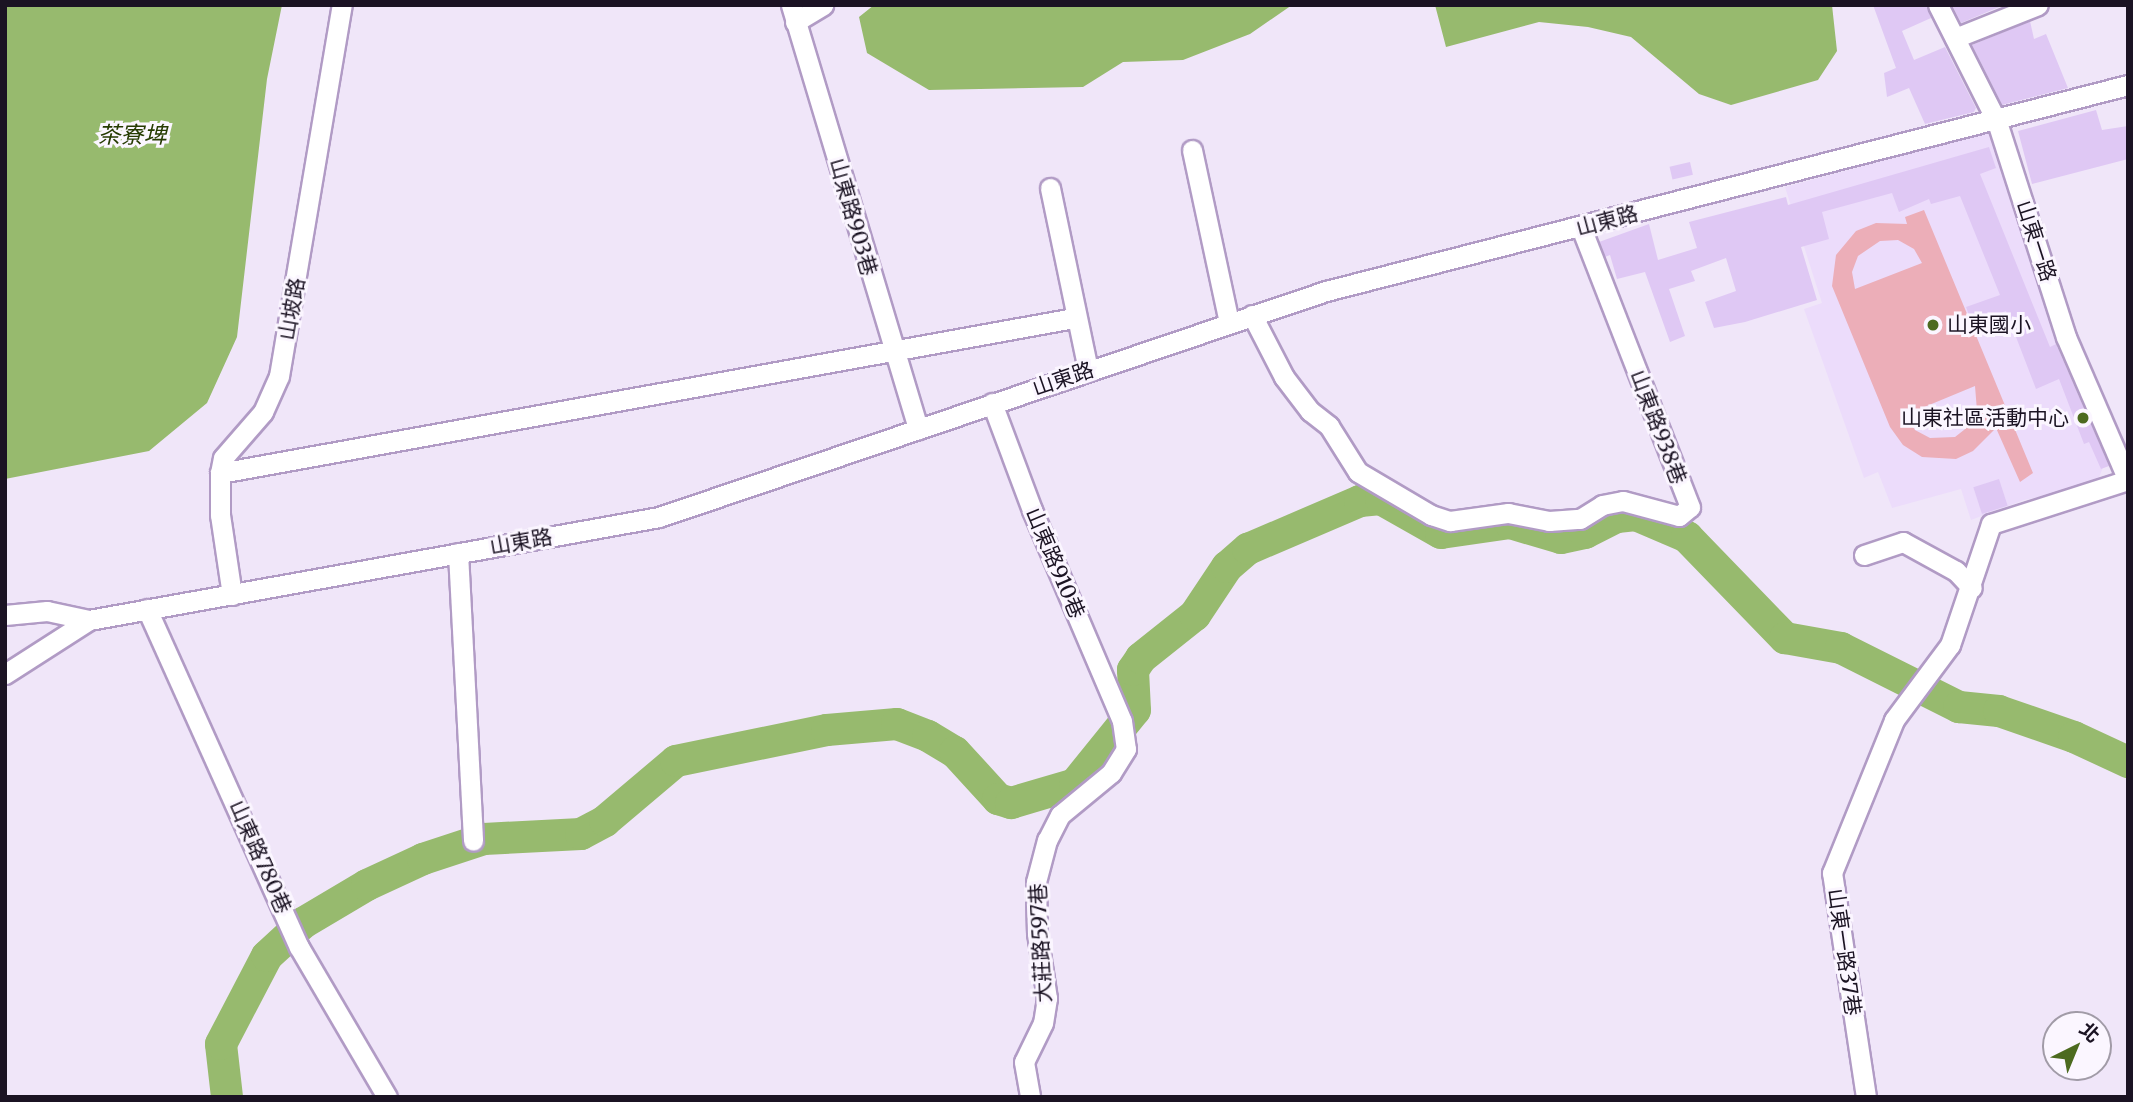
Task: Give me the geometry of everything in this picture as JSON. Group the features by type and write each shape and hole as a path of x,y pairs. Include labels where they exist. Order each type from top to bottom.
{"street":[{"name":"山坡路","path":"232,595 220,515 220,473 223,458 262,412 279,376 342,5"},
{"path":"793,13 823,5"},
{"name":"山東一路","path":"1938,5 1997,122 2066,337 2128,480"},
{"path":"1955,38 2038,5"},
{"name":"山東路903巷","path":"793,13 918,429"},
{"name":"山東路","path":"5,674 89,620 659,517 1252,314 1997,122 2128,85"},
{"path":"1192,150 1229,323"},
{"path":"1050,188 1074,318 1088,370"},
{"name":"山東路938巷","path":"1252,314 1283,377 1310,411 1329,426 1358,472 1431,514 1450,521 1507,513 1549,521 1580,519 1602,505 1623,501 1679,516 1690,507 1581,228"},
{"path":"220,473 1074,318"},
{"name":"山東路910巷","path":"992,403 1032,510 1123,728"},
{"path":"1972,588 1991,524 2128,480"},
{"path":"1864,555 1903,542 1956,570 1972,588"},
{"path":"458,553 473,841"},
{"name":"山東一路37巷","path":"1866,1097 1832,873 1894,720 1950,645 1972,588"},
{"name":"山東路780巷","path":"147,610 299,947 387,1097"},
{"path":"5,615 47,611 89,620"},
{"name":"大莊路597巷","path":"1030,1097 1024,1062 1043,1023 1046,998 1037,933 1036,882 1047,840 1060,815 1111,773 1126,749 1123,728"}],"shaded area":[{"name":"山東國小","path":"1990,132 2062,342 2108,455 2096,485 2024,500 1971,520 1961,489 1892,508 1878,472 1864,478 1804,309 1822,303 1785,187"},
{"path":"1924,210 2033,473 2020,482 1996,428 1973,451 1956,459 1922,457 1903,445 1890,427 1832,286 1836,255 1856,231 1876,223 1907,224 1905,217","holes":["1898,240 1914,249 1922,263 1855,289 1852,272 1858,256 1880,241","1975,386 1977,411 1969,426 1955,437 1930,438 1915,430 1905,415"]}],"water":[{"name":"茶寮埤","path":"5,5 282,5 267,79 237,337 207,403 149,451 5,479"},
{"path":"874,5 1292,5 1250,34 1183,60 1123,62 1083,87 929,90 867,53 859,17"},
{"path":"1435,5 1832,5 1837,51 1818,80 1731,105 1699,94 1631,37 1588,27 1539,22 1446,47"}],"building":[{"path":"1873,5 1926,5 1931,18 1902,31 1914,60 1945,47 1976,108 1974,112 1925,124 1909,88 1887,97 1884,73 1896,68"},
{"path":"1952,5 2004,5 1961,23"},
{"path":"2030,21 2034,39 2046,34 2068,88 2002,105 1972,45"},
{"path":"2096,110 2102,130 2128,126 2128,159 2032,184 2018,131"},
{"path":"1989,147 1996,168 1980,174 2050,347 2056,344 2109,466 2101,469 2089,442 2084,444 2059,379 2036,389 2006,311 1972,323 1966,307 2000,295 1960,196 1931,204 1929,199 1899,212 1892,193 1822,212 1829,239 1801,247 1817,300 1745,322 1714,328 1705,302 1736,291 1726,258 1691,271 1695,281 1669,289 1685,336 1670,342 1645,272 1617,279 1610,255 1605,257 1599,242 1649,224 1658,260 1697,248 1689,222 1786,197 1788,205"},
{"path":"1690,162 1693,175 1672,179 1670,167"},
{"path":"1999,479 2008,506 1982,514 1973,487"}],"waterway":[{"path":"227,1097 221,1044 267,956 303,923 367,885 423,859 484,839 581,834 605,821 676,761 827,730 897,724 928,736 955,752 998,799 1011,803 1075,784 1135,710 1133,670 1141,658 1195,615 1227,567 1248,549 1360,501 1381,499 1441,533 1510,523 1561,538 1585,533 1617,517 1636,515 1687,537 1785,638 1841,648 1959,707 1999,711 2074,737 2128,762"}],"place":[{"name":"山東國小","path":"1933,325"},
{"name":"山東社區活動中心","path":"2083,418"}]}
